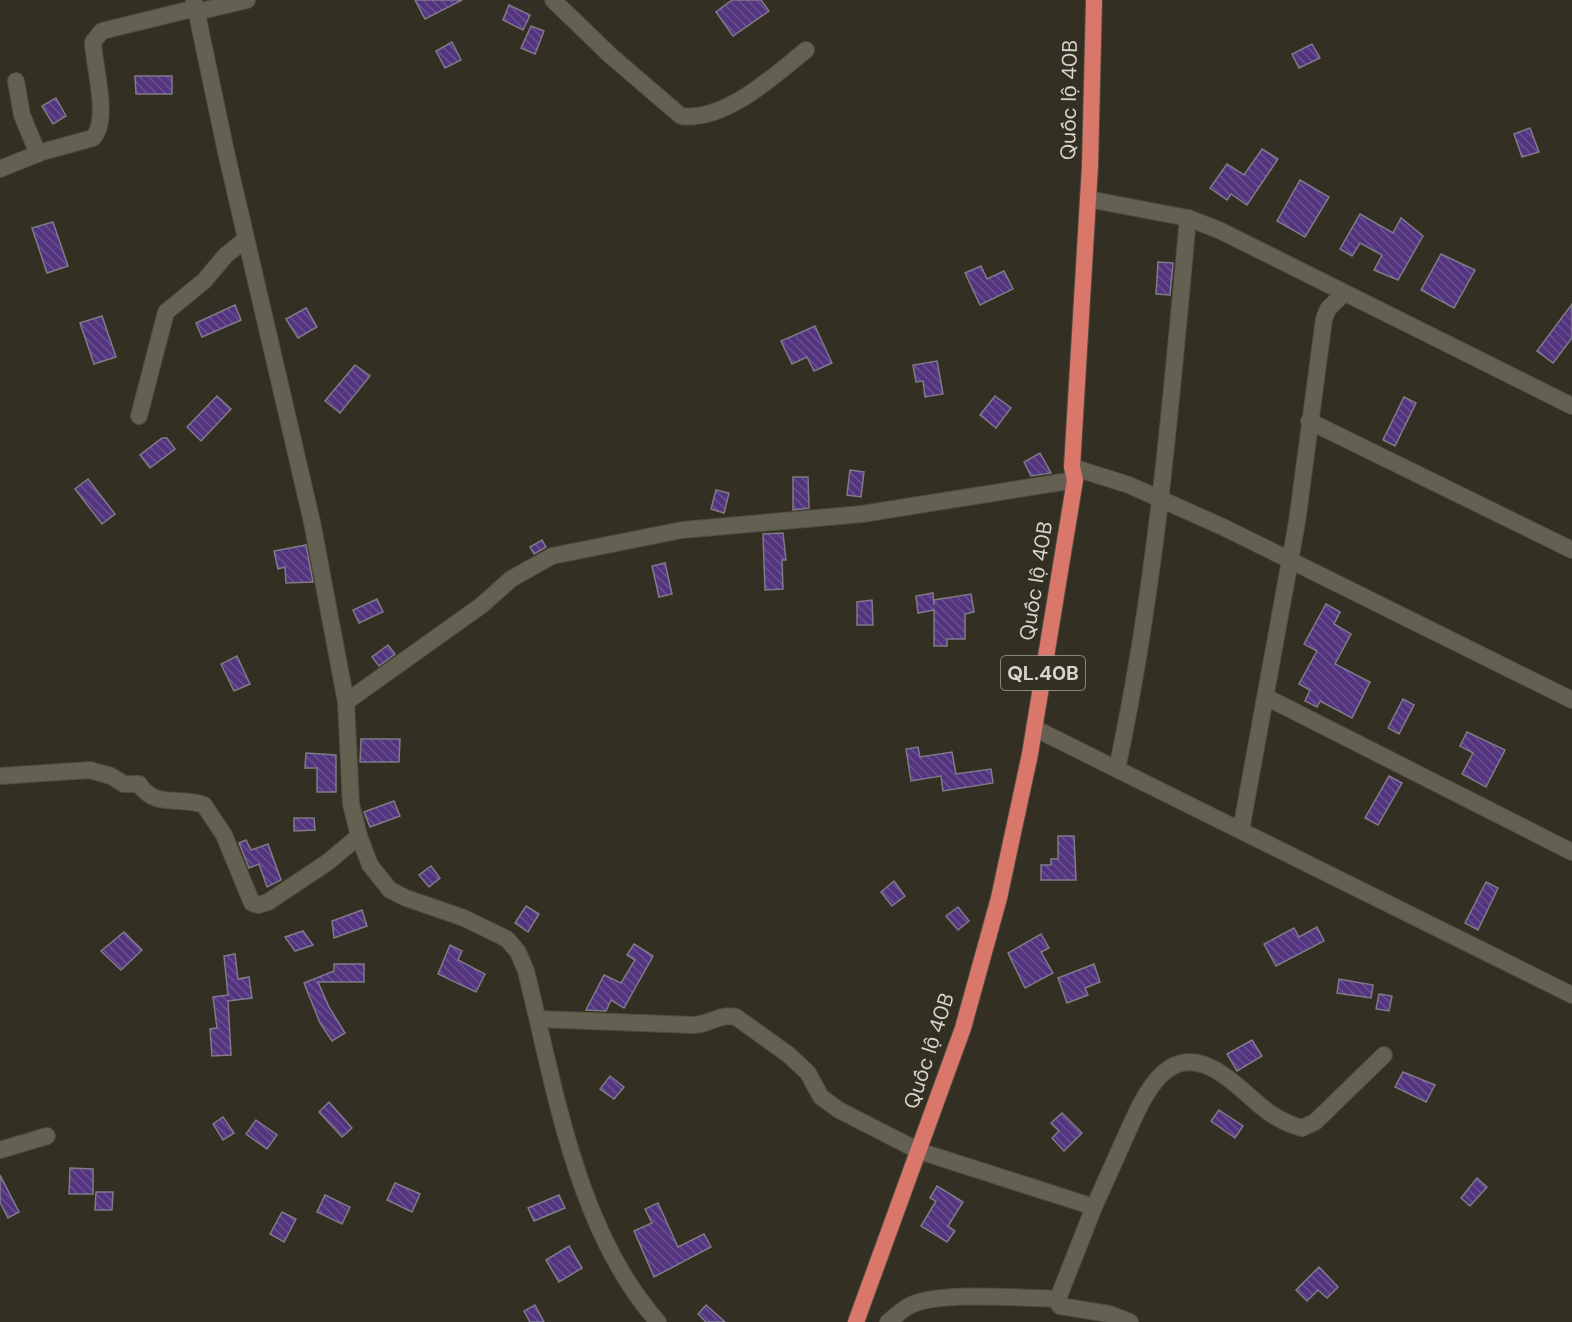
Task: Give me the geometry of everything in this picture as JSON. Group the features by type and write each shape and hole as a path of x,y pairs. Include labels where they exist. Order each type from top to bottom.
{"highway":[{"name":"Quốc lộ 40B","path":"856,1322 963,1028 999,898 1034,728 1074,473 1088,199 1094,0"}],"street":[{"path":"0,169 38,154 93,138 98,133 100,106 93,42 97,36 112,27 196,7 247,0"},
{"path":"554,0 611,56 681,116 705,115 730,105 766,83 806,50"},
{"path":"196,7 246,239 312,522 346,702 351,804 359,836 370,865 390,890 406,898 464,918 507,939 518,952 526,971 582,1187 618,1266 632,1290 658,1322"},
{"path":"16,81 22,115 38,154"},
{"path":"1088,199 1188,218 1219,230 1572,406"},
{"path":"1117,769 1131,704 1161,499 1188,218"},
{"path":"139,416 166,312 204,281 226,255 246,239"},
{"path":"1241,830 1290,559 1323,319 1328,309 1344,293"},
{"path":"1309,420 1572,550"},
{"path":"346,702 482,605 511,579 552,556 682,530 862,514 1074,473 1129,485 1161,499 1290,559 1572,700"},
{"path":"1266,697 1572,852"},
{"path":"1034,728 1572,995"},
{"path":"0,776 90,770 111,776 124,784 139,784 144,792 163,801 187,801 204,805 224,835 252,903 258,905 268,902 328,862 359,836"},
{"path":"538,1019 702,1025 727,1015 736,1017 789,1055 808,1073 821,1097 839,1110 919,1151 1094,1207"},
{"path":"1130,1322 1109,1314 1060,1306 1057,1299 1094,1207 1143,1098 1155,1080 1169,1068 1186,1062 1215,1070 1254,1103 1280,1120 1302,1128 1315,1122 1384,1055"},
{"path":"0,1150 47,1136"},
{"path":"888,1322 912,1305 927,1301 977,1297 1057,1299"}],"building":[{"path":"415,0 462,0 425,19"},
{"path":"732,0 761,0 769,11 733,36 716,12"},
{"path":"509,5 530,15 523,30 503,20"},
{"path":"531,26 544,31 535,54 521,48"},
{"path":"452,42 461,60 445,68 436,51"},
{"path":"1312,44 1320,58 1299,68 1292,54"},
{"path":"135,76 172,76 172,94 136,94"},
{"path":"56,98 66,116 53,124 42,106"},
{"path":"1530,128 1539,152 1522,157 1514,134"},
{"path":"1262,149 1278,159 1247,205 1231,194 1227,200 1210,188 1227,164 1244,175"},
{"path":"1300,180 1329,197 1305,237 1277,221"},
{"path":"1360,214 1393,233 1401,218 1423,236 1398,280 1374,270 1382,255 1360,243 1352,256 1340,249"},
{"path":"53,222 68,266 47,273 32,228"},
{"path":"1441,254 1475,270 1454,308 1421,290"},
{"path":"1158,262 1173,263 1170,295 1156,294"},
{"path":"981,266 987,279 1004,271 1013,289 980,305 965,273"},
{"path":"1572,304 1572,338 1553,363 1537,351"},
{"path":"235,305 241,320 202,337 196,323"},
{"path":"306,308 317,327 298,338 286,319"},
{"path":"102,316 116,357 94,364 80,323"},
{"path":"815,326 832,363 814,371 807,357 792,364 781,341"},
{"path":"937,361 943,394 925,397 923,381 916,382 913,365"},
{"path":"355,365 370,376 340,413 325,401"},
{"path":"217,396 231,409 201,441 187,427"},
{"path":"995,396 1011,408 996,428 980,415"},
{"path":"1404,397 1416,403 1395,446 1383,440"},
{"path":"162,438 167,438 175,449 150,468 140,455"},
{"path":"1040,453 1051,473 1031,476 1024,462"},
{"path":"850,470 864,472 861,497 847,495"},
{"path":"793,477 808,477 809,508 793,510"},
{"path":"88,479 115,514 102,524 75,489"},
{"path":"716,490 729,493 724,513 711,509"},
{"path":"783,533 786,560 782,560 783,589 765,590 763,534"},
{"path":"542,540 546,547 534,554 530,547"},
{"path":"306,545 313,582 286,583 285,567 278,569 274,551"},
{"path":"665,563 672,594 659,597 652,566"},
{"path":"933,593 934,605 934,600 971,594 974,612 965,614 965,639 947,639 947,646 934,646 934,610 918,613 916,596"},
{"path":"377,599 383,612 359,623 353,610"},
{"path":"872,600 873,625 857,625 857,602"},
{"path":"1326,604 1340,612 1334,624 1351,634 1335,664 1370,682 1352,718 1320,701 1317,707 1305,701 1310,690 1299,684 1317,651 1304,644"},
{"path":"388,645 395,654 379,666 372,657"},
{"path":"237,656 250,684 234,691 221,664"},
{"path":"1403,699 1414,705 1399,734 1388,728"},
{"path":"1467,732 1505,750 1486,787 1462,774 1473,753 1460,746"},
{"path":"361,739 400,739 399,762 360,762"},
{"path":"918,747 920,757 952,752 956,774 991,769 993,783 943,791 941,776 911,781 906,749"},
{"path":"306,753 336,755 336,792 317,792 317,768 305,768"},
{"path":"1389,776 1402,783 1378,825 1365,818"},
{"path":"394,801 400,816 370,827 364,812"},
{"path":"294,818 314,818 315,830 294,831"},
{"path":"1058,836 1074,836 1076,880 1041,880 1041,865 1051,865 1051,859 1058,859"},
{"path":"246,840 251,850 268,844 281,880 267,887 259,864 249,868 239,843"},
{"path":"431,866 440,878 429,887 419,875"},
{"path":"894,881 905,896 892,906 881,892"},
{"path":"1486,882 1498,888 1478,930 1465,923"},
{"path":"526,906 539,914 528,932 515,923"},
{"path":"958,907 969,921 958,930 946,916"},
{"path":"362,910 367,926 334,938 332,921"},
{"path":"1317,927 1324,941 1276,966 1264,944 1294,928 1299,937"},
{"path":"303,931 313,945 295,951 285,937"},
{"path":"124,932 142,950 121,970 101,951"},
{"path":"1041,934 1049,948 1041,952 1053,973 1025,988 1008,953"},
{"path":"634,944 653,956 624,1008 611,1000 606,1011 586,1010 604,975 621,983 635,960 627,955"},
{"path":"450,945 462,951 458,960 485,974 476,992 438,974"},
{"path":"235,954 238,979 249,977 252,998 228,1001 231,1055 212,1056 210,1029 217,1028 213,997 228,995 224,956"},
{"path":"334,964 364,964 364,982 318,982 329,1007 345,1033 332,1041 320,1023 304,983 334,971"},
{"path":"1094,964 1100,982 1085,988 1088,995 1067,1003 1058,978"},
{"path":"1339,979 1373,985 1371,998 1337,993"},
{"path":"1379,994 1392,996 1389,1011 1376,1009"},
{"path":"1252,1040 1262,1056 1237,1071 1227,1054"},
{"path":"1403,1072 1435,1085 1426,1102 1395,1087"},
{"path":"610,1076 624,1087 614,1099 600,1089"},
{"path":"329,1102 352,1128 342,1137 319,1112"},
{"path":"1219,1110 1243,1126 1235,1138 1211,1121"},
{"path":"1062,1113 1082,1133 1064,1151 1052,1138 1059,1131 1051,1123"},
{"path":"223,1117 234,1133 223,1140 213,1124"},
{"path":"256,1120 277,1135 267,1149 246,1134"},
{"path":"70,1168 93,1169 93,1194 69,1194"},
{"path":"0,1175 19,1212 8,1218 0,1202"},
{"path":"1477,1178 1487,1187 1470,1206 1461,1198"},
{"path":"395,1183 420,1194 412,1212 387,1200"},
{"path":"937,1186 963,1202 948,1226 955,1231 947,1242 921,1226 936,1201 930,1198"},
{"path":"96,1192 113,1192 112,1210 95,1210"},
{"path":"325,1195 350,1207 342,1224 317,1212"},
{"path":"559,1195 565,1208 534,1221 528,1208"},
{"path":"658,1203 678,1247 704,1234 711,1247 654,1277 634,1231 652,1223 645,1209"},
{"path":"282,1212 296,1219 284,1242 270,1234"},
{"path":"569,1246 582,1268 559,1282 546,1260"},
{"path":"1319,1267 1338,1287 1327,1298 1318,1290 1307,1301 1296,1290"},
{"path":"535,1305 544,1322 530,1322 524,1311"},
{"path":"706,1305 725,1322 706,1322 698,1314"}]}
